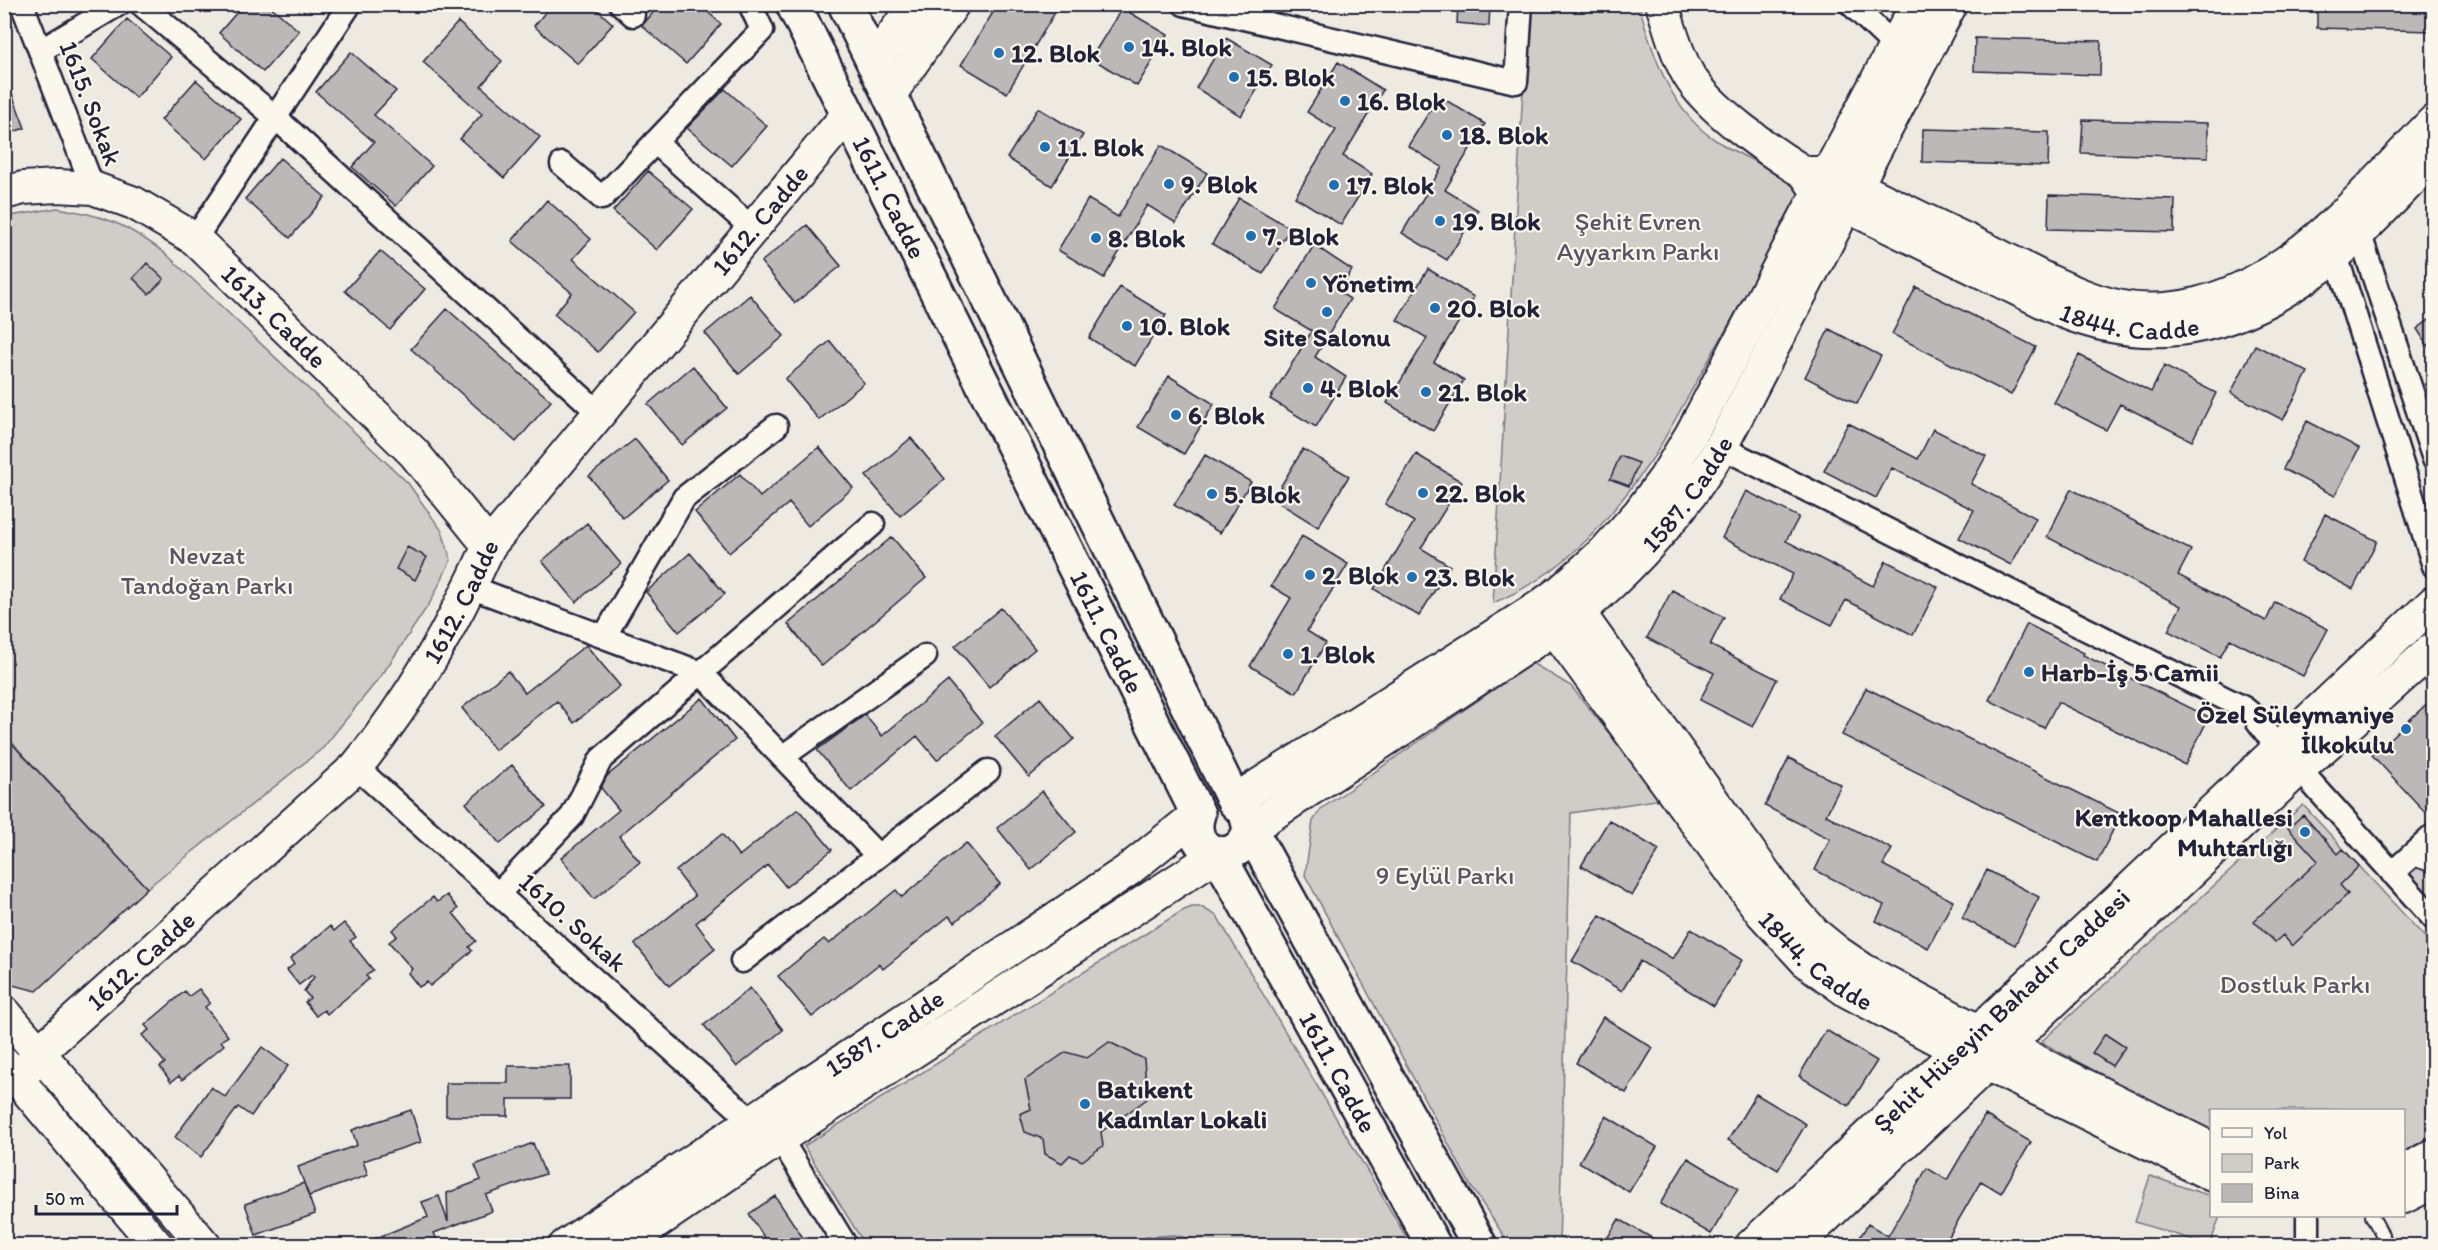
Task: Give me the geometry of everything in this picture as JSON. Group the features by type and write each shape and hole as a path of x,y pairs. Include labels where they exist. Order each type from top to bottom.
{"main road":[{"name":"1611. Cadde","path":"793,4 1198,814 1195,826 1198,840 1209,851 1218,854 1434,1245"},
{"name":"1611. Cadde","path":"845,4 1234,801 1246,813 1250,829 1480,1245"},
{"path":"1198,814 1208,803 1216,800 1234,801"},
{"path":"1218,854 1235,851 1248,838 1250,829"}],"street":[{"name":"1615. Sokak","path":"22,4 93,188"},
{"path":"40,51 119,4"},
{"path":"141,4 275,117 599,413"},
{"path":"195,239 350,4"},
{"path":"562,164 602,198 762,30 750,4"},
{"path":"873,63 915,4"},
{"path":"889,96 953,4"},
{"path":"1184,4 1516,82 1521,4"},
{"name":"1844. Cadde","path":"1662,4 1684,67 1695,84 1720,109 1760,142 1818,179 2064,312 2126,329 2150,331 2185,329 2234,316 2281,292 2351,223 2433,157"},
{"path":"1851,4 1895,46"},
{"name":"1587. Cadde","path":"1250,829 1559,609 1624,531 1652,496 1678,457 1818,179 1917,4"},
{"name":"1587. Cadde","path":"1234,801 1559,609 1614,581 1653,542 1685,503 1721,447 1951,4"},
{"name":"1612. Cadde","path":"9,1079 356,766 378,740 418,683 470,587 489,546 848,114"},
{"name":"1844. Cadde","path":"2351,223 2433,121"},
{"path":"655,142 753,229"},
{"name":"1613. Cadde","path":"4,193 23,188 58,186 93,188 135,203 195,239 414,453 489,546"},
{"path":"2351,223 2433,459"},
{"path":"2327,246 2433,566"},
{"path":"604,637 684,498 776,426"},
{"path":"1721,447 2244,708 2254,716 2289,759 2433,919"},
{"path":"498,894 572,816 601,759 873,524"},
{"path":"470,587 701,673 878,856"},
{"name":"Şehit Hüseyin Bahadır Caddesi","path":"1795,1245 1996,1056 2289,759 2433,602"},
{"name":"1844. Cadde","path":"1559,609 1756,905 1792,947 1823,975 1847,991 1968,1041 2210,1174"},
{"name":"Şehit Hüseyin Bahadır Caddesi","path":"1751,1245 1968,1041 2289,759 2433,648"},
{"path":"782,757 925,656"},
{"name":"1610. Sokak","path":"356,766 752,1121"},
{"path":"742,962 988,771"},
{"name":"1587. Cadde","path":"565,1245 1127,871 1198,814"},
{"path":"2392,873 2433,835"},
{"name":"1587. Cadde","path":"622,1245 780,1138 1218,854"},
{"path":"4,1012 206,1245"},
{"name":"1844. Cadde","path":"1996,1056 2210,1149"},
{"path":"9,1079 157,1245"},
{"path":"780,1138 846,1245"},
{"path":"2405,1170 2433,1155"},
{"path":"2405,1196 2433,1182"},
{"path":"2308,1217 2308,1245"}],"lane":[{"path":"2409,858 2433,866"},
{"path":"2373,1217 2388,1245"}],"green space":[{"name":"Şehit Evren Ayyarkın Parkı","path":"1528,5 1639,5 1657,62 1687,115 1717,141 1807,186 1655,455 1638,479 1585,542 1565,560 1519,591 1493,603"},
{"name":"Nevzat Tandoğan Parkı","path":"57,208 89,214 114,222 138,234 165,253 408,483 442,531 451,560 431,601 384,672 323,748 147,888 5,735 5,217"},
{"name":"9 Eylül Parkı","path":"1532,663 1571,686 1662,799 1571,813 1559,1245 1510,1245 1472,1188 1305,875 1313,821 1321,809"},
{"name":"Dostluk Parkı","path":"2303,805 2433,946 2433,1134 2405,1152 2405,1109 2210,1109 2210,1132 2041,1042"},
{"path":"2409,863 2433,873 2433,901 2403,868"},
{"path":"1192,907 1201,907 1217,916 1411,1245 865,1245 804,1146 1182,911"},
{"path":"2150,1176 2210,1196 2210,1217 2220,1217 2210,1245 2135,1222"}],"shaded area":[{"path":"1174,1235 1207,1245 1121,1245 1148,1237"}],"building":[{"path":"244,4 268,4 299,31 263,72 219,33"},
{"path":"552,4 591,4 613,24 578,64 534,26"},
{"path":"660,4 699,4 721,24 686,64 642,26"},
{"name":"12. Blok","path":"998,4 1060,4 1007,93 961,65"},
{"path":"1458,4 1490,4 1489,26 1457,23"},
{"path":"2317,4 2433,4 2433,31 2317,28"},
{"name":"14. Blok","path":"1122,8 1168,35 1137,86 1091,58"},
{"path":"127,19 171,57 136,98 92,59"},
{"path":"458,22 502,61 481,86 540,137 504,178 460,139 482,114 423,62"},
{"name":"15. Blok","path":"1226,38 1272,65 1241,116 1196,88"},
{"path":"1975,38 2101,41 2100,75 1974,71"},
{"path":"351,52 396,91 374,115 432,166 396,206 352,167 374,142 316,92"},
{"path":"1338,62 1383,90 1343,156 1372,174 1341,225 1295,197 1336,130 1307,112"},
{"path":"4,78 6,78 25,128 4,135"},
{"path":"196,80 241,119 206,159 161,120"},
{"path":"725,89 767,126 732,166 687,128"},
{"path":"1439,96 1485,124 1445,190 1478,210 1447,260 1402,233 1442,167 1408,146"},
{"name":"11. Blok","path":"1038,108 1083,135 1052,186 1007,158"},
{"path":"2083,120 2208,123 2208,157 2081,153"},
{"path":"1923,129 2049,132 2048,166 1922,162"},
{"path":"1161,145 1207,173 1176,223 1147,205 1104,278 1058,250 1088,199 1118,217"},
{"path":"280,158 325,197 290,238 245,199"},
{"path":"648,171 693,209 657,250 613,211"},
{"path":"2049,195 2175,199 2174,232 2048,229"},
{"name":"7. Blok","path":"1239,198 1290,228 1263,274 1212,244"},
{"path":"547,200 591,239 573,259 634,312 598,352 554,314 572,293 512,241"},
{"path":"807,225 841,266 795,303 761,262"},
{"path":"1314,245 1352,270 1339,292 1350,299 1315,357 1346,377 1316,427 1270,399 1312,331 1275,309"},
{"path":"380,251 425,289 390,330 345,291"},
{"path":"147,263 164,279 149,294 133,278"},
{"path":"1428,269 1474,297 1434,362 1464,380 1433,431 1387,403 1427,338 1397,320"},
{"name":"10. Blok","path":"1120,287 1166,315 1135,366 1089,338"},
{"path":"1916,287 2036,347 2011,395 1892,334"},
{"path":"750,295 784,336 739,374 705,333"},
{"path":"447,309 551,401 516,442 411,349"},
{"path":"2433,317 2433,354 2417,329"},
{"path":"1829,329 1881,356 1857,404 1805,377"},
{"path":"830,341 864,383 819,420 785,379"},
{"path":"2255,345 2308,372 2283,420 2231,393"},
{"path":"2079,355 2151,392 2164,366 2216,393 2192,441 2120,404 2106,430 2054,403"},
{"path":"693,366 727,408 682,445 648,404"},
{"name":"6. Blok","path":"1169,376 1214,404 1184,454 1138,427"},
{"path":"2307,421 2359,448 2335,496 2283,469"},
{"path":"1848,423 1918,459 1933,429 1986,456 1971,484 2036,518 2011,565 1959,538 1974,510 1892,468 1876,498 1824,471"},
{"path":"911,438 945,479 900,516 866,476"},
{"path":"635,439 668,480 623,518 589,476"},
{"path":"819,447 853,488 808,526 789,503 729,553 695,512 740,474 760,497"},
{"path":"1303,449 1349,476 1318,527 1273,499"},
{"path":"1416,454 1462,482 1421,548 1450,566 1419,616 1374,589 1414,522 1385,504"},
{"name":"5. Blok","path":"1205,455 1251,482 1220,533 1174,505"},
{"path":"1620,456 1639,463 1629,486 1610,479"},
{"path":"2071,489 2191,550 2178,575 2266,621 2275,602 2328,629 2303,676 2230,639 2220,657 2168,631 2181,606 2047,537"},
{"path":"1746,491 1799,517 1786,541 1873,586 1886,561 1938,587 1913,635 1846,600 1832,625 1780,599 1793,574 1722,538"},
{"path":"2325,514 2377,541 2353,589 2301,562"},
{"path":"587,523 621,564 576,602 542,561"},
{"path":"1302,536 1348,564 1307,631 1326,643 1296,693 1250,666 1291,598 1271,586"},
{"path":"892,537 926,578 822,666 788,624"},
{"path":"407,547 427,557 415,580 396,569"},
{"path":"690,553 725,594 679,632 646,592"},
{"path":"1672,590 1724,617 1710,645 1777,679 1753,727 1700,700 1714,673 1647,638"},
{"path":"1001,608 1035,649 989,687 955,646"},
{"path":"2027,624 2084,653 2083,655 2209,717 2185,765 2058,702 2044,728 1989,700"},
{"path":"586,645 620,686 574,723 557,701 495,750 462,708 508,671 525,693"},
{"path":"948,681 982,723 937,760 917,736 851,791 817,750 865,715 882,736"},
{"path":"1866,688 2121,814 2097,862 1842,735"},
{"path":"702,698 735,740 619,836 640,862 594,899 561,858 619,810 601,788 607,776"},
{"path":"1040,698 1074,739 1029,777 995,736"},
{"path":"2433,698 2433,804 2425,812 2372,755"},
{"path":"4,735 147,888 37,991 4,983"},
{"path":"1789,758 1841,785 1826,815 1892,849 1883,865 1953,901 1928,948 1876,921 1884,905 1815,870 1830,839 1765,806"},
{"path":"512,765 546,807 500,844 466,803"},
{"path":"1042,791 1076,832 1031,870 997,828"},
{"path":"798,809 832,850 786,887 768,865 696,923 715,949 669,986 635,944 695,896 676,871 722,834 739,856"},
{"path":"2303,815 2338,854 2343,849 2359,866 2340,885 2348,894 2292,946 2283,935 2275,942 2254,921 2318,861 2288,828"},
{"path":"1609,820 1659,850 1632,896 1581,866"},
{"path":"966,843 1000,884 955,922 949,916 883,969 879,964 812,1017 778,976 824,939 829,944 896,890 902,897"},
{"path":"1987,870 2039,897 2015,945 1962,918"},
{"path":"447,895 458,909 453,913 476,941 469,947 472,951 430,986 427,982 419,987 408,973 412,969 389,942 397,936 392,930 433,897 437,902"},
{"path":"1600,915 1673,959 1691,929 1742,960 1714,1006 1640,961 1622,991 1572,961"},
{"path":"344,923 356,937 350,941 373,970 366,976 369,979 327,1014 324,1010 316,1016 305,1002 310,998 304,991 314,977 312,975 299,985 287,970 294,964 290,959 330,926 334,931"},
{"path":"750,988 783,1030 737,1067 704,1025"},
{"path":"199,989 210,1003 205,1007 228,1036 221,1041 224,1045 182,1080 179,1076 171,1082 160,1067 165,1063 142,1035 149,1030 145,1025 185,991 189,996"},
{"path":"1603,1017 1653,1048 1626,1093 1576,1063"},
{"path":"1826,1030 1877,1061 1849,1106 1799,1076"},
{"path":"2105,1034 2125,1047 2112,1066 2092,1053"},
{"name":"Batıkent Kadınlar Lokali","path":"1109,1042 1144,1059 1147,1099 1101,1132 1103,1146 1082,1161 1070,1155 1062,1163 1045,1154 1043,1139 1025,1132 1020,1114 1031,1109 1025,1080 1066,1052 1087,1058"},
{"path":"262,1047 288,1066 251,1116 238,1107 201,1157 175,1137 211,1087 225,1097"},
{"path":"508,1066 570,1066 570,1099 508,1099 508,1116 446,1116 446,1083 508,1083"},
{"path":"1756,1094 1806,1124 1778,1170 1728,1140"},
{"path":"411,1110 421,1142 363,1161 368,1175 309,1196 298,1167 357,1145 352,1130"},
{"path":"1985,1115 2031,1142 2001,1193 1981,1181 1944,1245 1855,1245 1868,1224 1888,1236 1927,1168 1947,1180"},
{"path":"1606,1116 1657,1147 1629,1192 1579,1162"},
{"path":"533,1143 545,1174 486,1195 492,1211 434,1233 439,1245 359,1245 428,1217 422,1202 439,1196 448,1222 447,1193 481,1180 475,1165"},
{"path":"1688,1158 1738,1188 1711,1234 1660,1204"},
{"path":"304,1183 315,1214 256,1235 245,1204"},
{"path":"775,1196 808,1245 769,1245 749,1214"},
{"path":"1619,1219 1664,1245 1603,1245"}],"place":[{"name":"14. Blok","path":"1129,47"},
{"name":"12. Blok","path":"999,53"},
{"name":"15. Blok","path":"1234,77"},
{"name":"16. Blok","path":"1345,101"},
{"name":"18. Blok","path":"1447,135"},
{"name":"11. Blok","path":"1045,147"},
{"name":"9. Blok","path":"1169,184"},
{"name":"17. Blok","path":"1334,185"},
{"name":"19. Blok","path":"1440,221"},
{"name":"7. Blok","path":"1251,236"},
{"name":"8. Blok","path":"1096,238"},
{"name":"Yönetim","path":"1311,283"},
{"name":"20. Blok","path":"1435,308"},
{"name":"Site Salonu","path":"1327,312"},
{"name":"10. Blok","path":"1127,326"},
{"name":"4. Blok","path":"1308,388"},
{"name":"21. Blok","path":"1426,392"},
{"name":"6. Blok","path":"1176,415"},
{"name":"22. Blok","path":"1423,493"},
{"name":"5. Blok","path":"1212,494"},
{"name":"2. Blok","path":"1310,575"},
{"name":"23. Blok","path":"1412,577"},
{"name":"1. Blok","path":"1288,654"},
{"name":"Harb-İş 5 Camii","path":"2029,672"},
{"name":"Özel Süleymaniye İlkokulu","path":"2406,729"},
{"name":"Kentkoop Mahallesi Muhtarlığı","path":"2305,832"},
{"name":"Batıkent Kadınlar Lokali","path":"1085,1104"}]}
